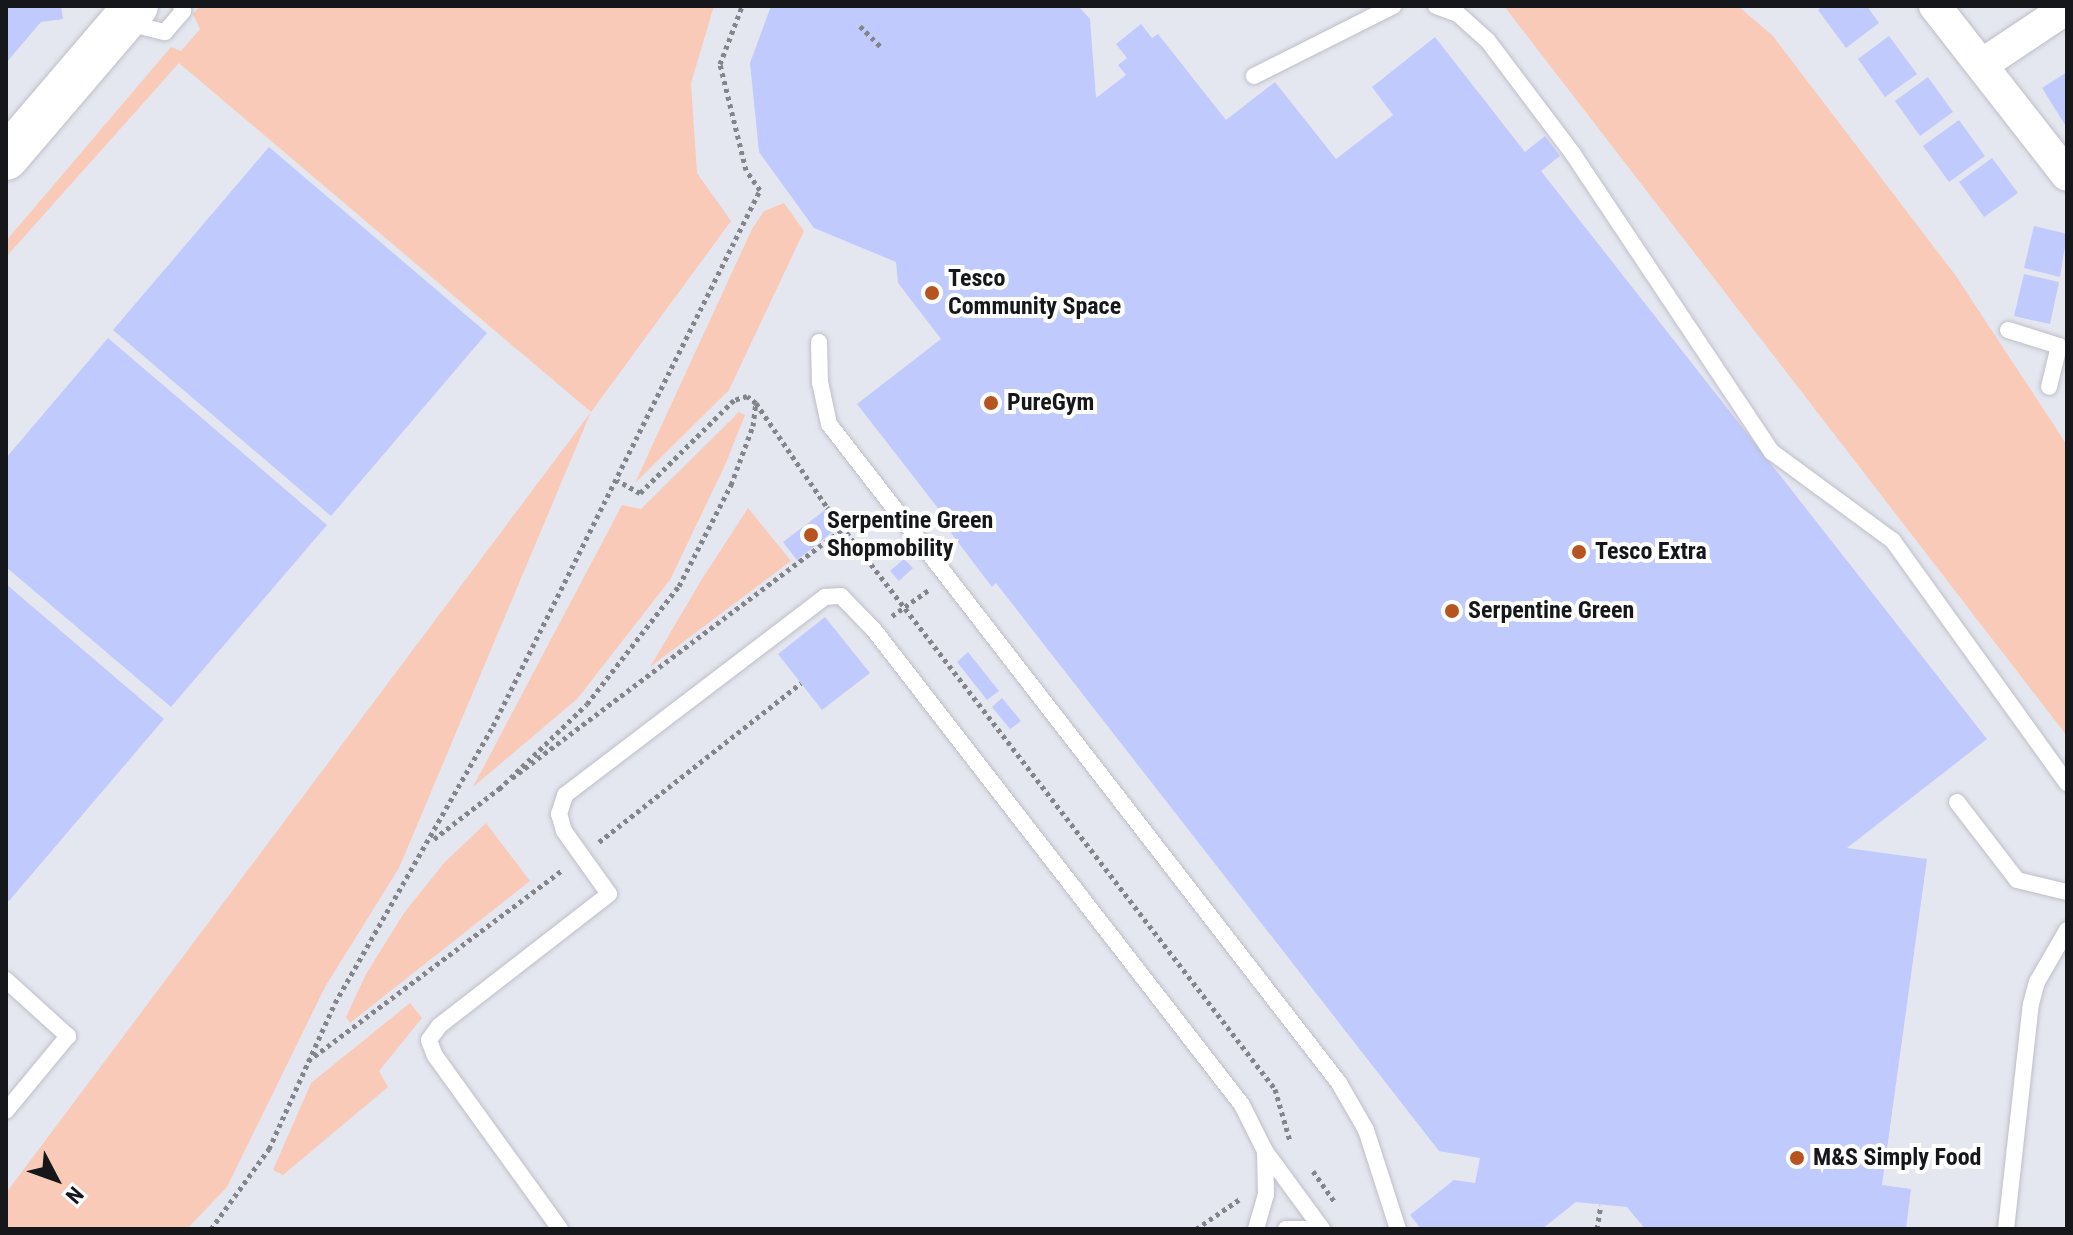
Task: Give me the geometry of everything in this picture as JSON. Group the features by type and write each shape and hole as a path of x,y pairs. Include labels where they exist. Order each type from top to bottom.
{"street":[{"path":"1935,6 2067,175"},
{"path":"1983,64 2067,8"},
{"path":"6,158 129,14"}],"lane":[{"path":"129,14 165,32 183,11 181,6"},
{"path":"1254,76 1393,6"},
{"path":"1436,6 1458,14 1488,41 1564,141 1772,452 1893,541 2067,783"},
{"path":"2008,330 2063,344 2049,387"},
{"path":"819,342 820,382 829,424 945,578 1339,1083 1366,1130 1398,1229"},
{"path":"560,1229 435,1056 429,1040 439,1026 609,894 580,856 559,814 565,795 825,597 841,596 851,602 874,630 1242,1105 1265,1151 1322,1229"},
{"path":"1957,802 2017,880 2067,892"},
{"path":"2006,1229 2031,1004 2037,982 2067,930"},
{"path":"6,980 68,1036 6,1111"},
{"path":"1256,1229 1266,1195 1265,1151"},
{"path":"1286,1229 1314,1229"}],"path":[{"path":"211,1229 269,1149 335,1003 431,841 617,480 760,190 746,170 720,64 742,6"},
{"path":"860,26 881,47"},
{"path":"617,480 640,493 734,400 747,396 756,403 844,528 1275,1089 1290,1141 1298,1151"},
{"path":"499,789 587,704 679,586 731,485 753,426 756,403"},
{"path":"431,841 844,528"},
{"path":"874,630 945,578"},
{"path":"307,1061 580,856 801,683"},
{"path":"1306,1161 1342,1217"},
{"path":"1597,1229 1601,1205"}],"shaded area":[{"path":"200,6 714,6 691,83 697,173 731,221 591,412 179,63 6,257 6,241 171,47 181,51 200,29 193,14"},
{"path":"1504,6 1738,6 1772,35 1956,276 2067,445 2067,736"},
{"path":"784,203 804,231 729,390 635,483 752,229 764,211"},
{"path":"591,412 399,868 325,987 227,1187 187,1229 6,1229 6,1193"},
{"path":"739,412 745,415 726,463 670,580 577,699 473,787 622,505 641,509"},
{"path":"748,508 791,561 650,667 702,579"},
{"path":"486,823 530,881 350,1023 346,1017 366,974 404,913 444,863"},
{"path":"410,1003 422,1018 379,1071 388,1087 283,1175 273,1170 311,1083"}],"building":[{"path":"6,6 61,6 63,19 41,22 6,63"},
{"name":"Serpentine Green","path":"771,6 1078,6 1090,19 1096,98 1126,75 1118,65 1127,58 1116,44 1141,24 1152,38 1158,34 1226,120 1275,82 1336,159 1393,115 1372,87 1435,37 1525,152 1545,136 1560,156 1541,171 1987,739 1847,848 1927,859 1882,1185 1911,1189 1906,1229 1645,1229 1627,1207 1576,1202 1542,1229 1421,1229 1410,1215 1454,1180 1475,1183 1480,1158 1439,1151 996,583 992,587 951,533 955,530 857,404 941,339 898,283 896,262 814,228 759,152 750,63"},
{"path":"1823,6 1867,6 1879,23 1846,48 1818,10"},
{"path":"1889,36 1917,74 1885,97 1858,59"},
{"path":"2067,72 2067,128 2042,88"},
{"path":"1928,77 1953,112 1920,136 1895,101"},
{"path":"1959,120 1985,156 1949,182 1923,146"},
{"path":"269,147 487,333 331,516 113,330"},
{"path":"1992,158 2018,193 1984,217 1959,182"},
{"path":"2034,226 2067,234 2060,277 2024,268"},
{"path":"2024,274 2059,282 2050,324 2014,316"},
{"path":"108,338 327,525 171,707 6,567 6,458"},
{"name":"Serpentine Green Shopmobility","path":"825,510 839,527 797,560 783,542"},
{"path":"904,559 913,568 899,581 890,571"},
{"path":"6,584 164,719 9,901 6,899"},
{"path":"825,617 870,673 822,710 778,654"},
{"path":"968,652 999,691 987,700 957,662"},
{"path":"1002,698 1021,721 1010,729 992,707"}],"place":[{"name":"Tesco Community Space","path":"932,293"},
{"name":"PureGym","path":"991,403"},
{"name":"Serpentine Green Shopmobility","path":"811,535"},
{"name":"Tesco Extra","path":"1579,552"},
{"name":"Serpentine Green","path":"1452,611"},
{"name":"M&S Simply Food","path":"1797,1158"}]}
